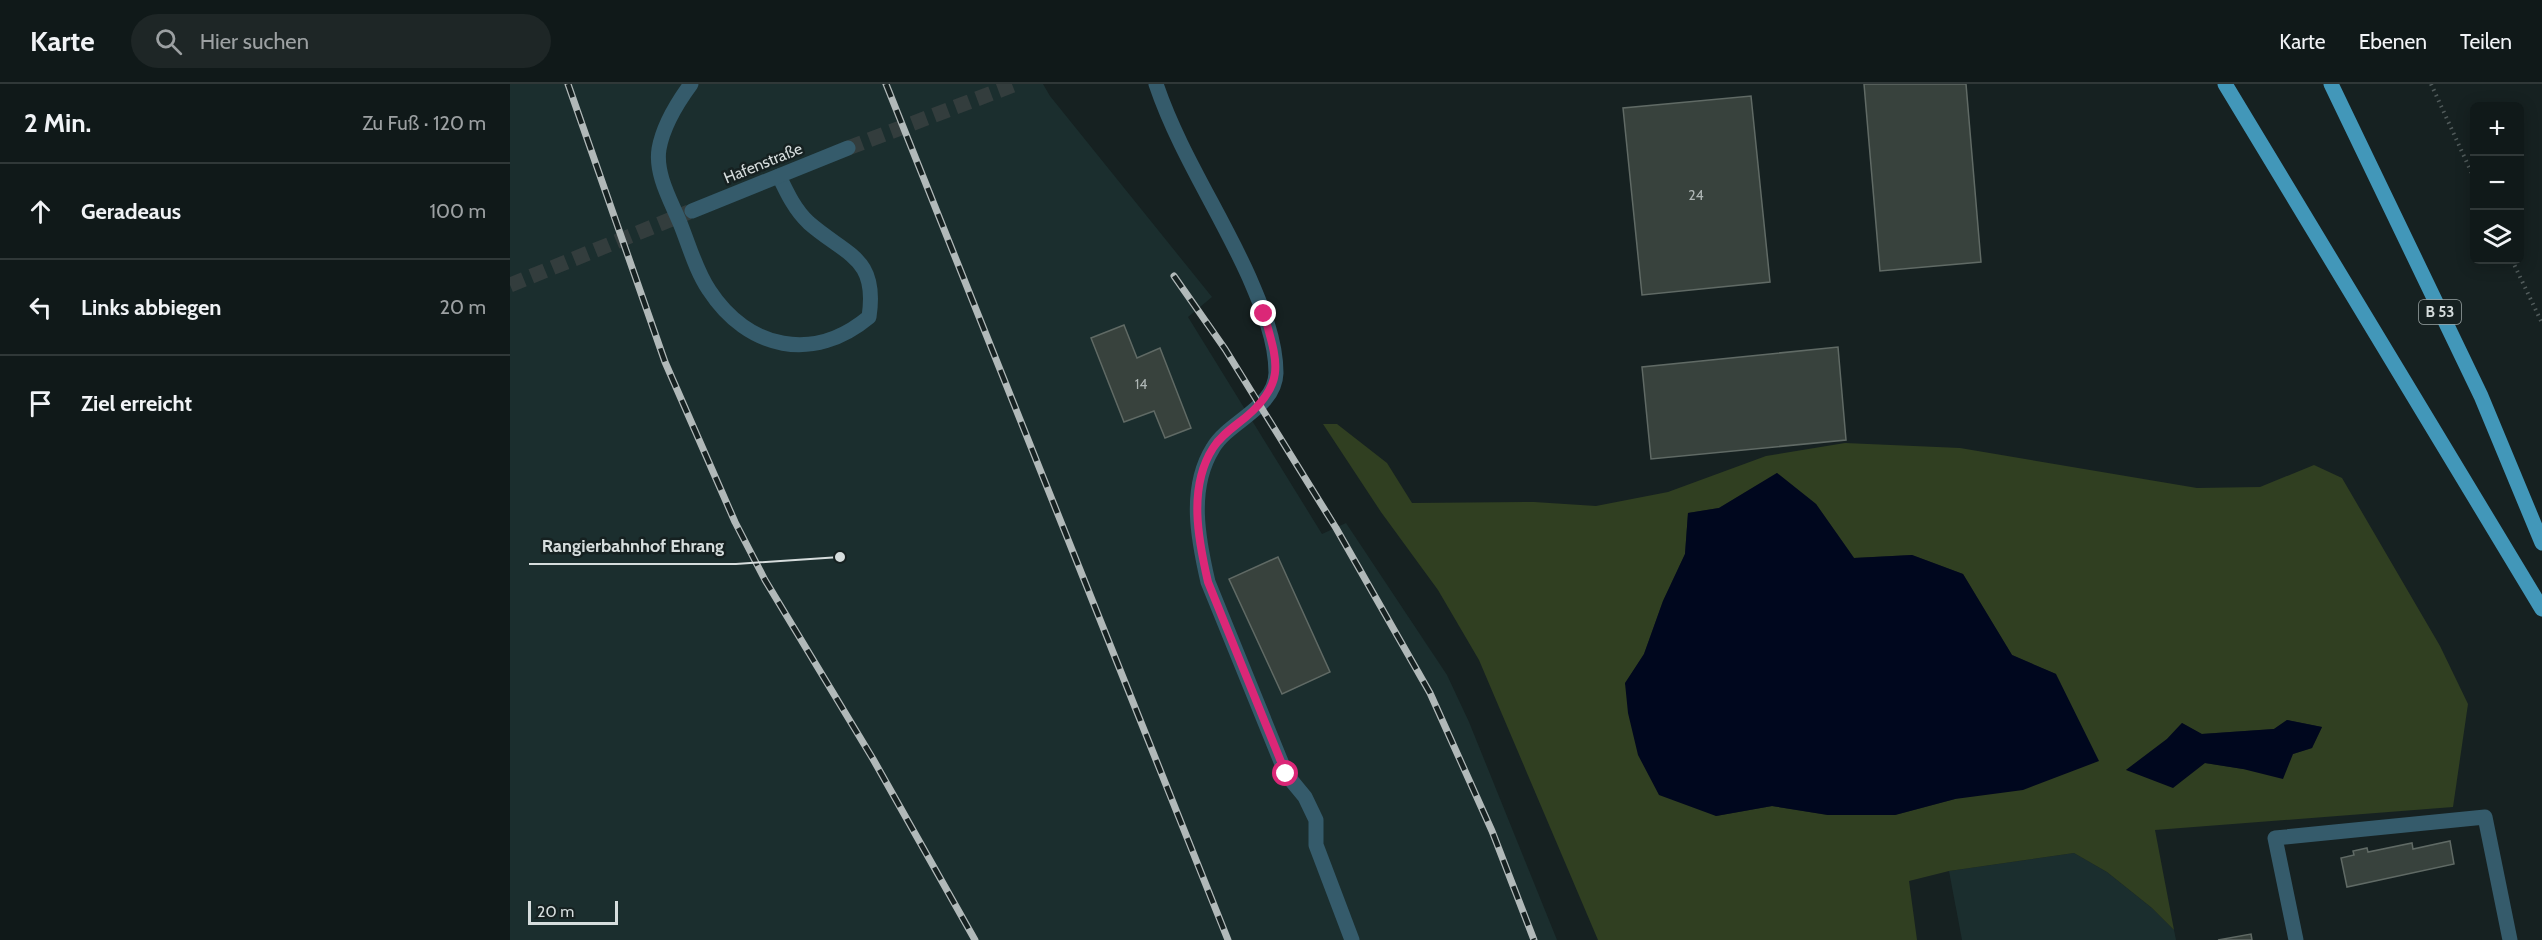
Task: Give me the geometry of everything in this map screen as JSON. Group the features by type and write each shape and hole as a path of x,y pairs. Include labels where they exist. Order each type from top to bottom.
{"main road":[{"path":"2224,84 2542,609"},
{"name":"B 53","path":"2331,84 2481,396 2542,543"}],"street":[{"path":"691,84 666,127 659,151 662,179 709,290 728,314 751,334 775,343 802,346 826,341 852,331 869,317 871,283 862,266 849,253 808,222 793,204 779,176"},
{"path":"1156,84 1181,147 1239,255 1256,294 1269,332 1276,372 1270,393 1225,433 1213,447 1206,461 1198,497 1201,552 1208,582 1286,774 1305,797 1316,820 1316,845 1352,940"},
{"name":"Hafenstraße","path":"692,211 848,148"},
{"path":"2296,940 2275,838 2485,817 2511,940"}],"path":[{"path":"2431,84 2470,167"},
{"path":"2514,264 2542,323"}],"shaded area":[{"path":"510,84 1043,84 1050,96 1212,297 1188,317 1322,534 1346,523 1447,675 1469,722 1557,940 510,940"},
{"path":"2074,853 2107,872 2152,908 2174,930 2176,940 1962,940 1949,871"}],"green space":[{"path":"1323,424 1337,424 1387,463 1412,503 1534,502 1596,506 1668,492 1766,456 1845,443 1960,448 2197,488 2260,487 2314,465 2342,478 2440,646 2468,704 2453,807 2155,830 2174,930 2152,908 2107,872 2074,853 1949,871 1909,881 1917,940 1598,940 1479,660 1438,590 1381,512","holes":["1777,473 1816,504 1854,558 1912,555 1963,574 2012,655 2056,674 1955,799 1895,815 1828,815 1772,806 1716,816 1625,684 1644,654 1663,601 1685,554 1688,513 1719,508","2287,720 2322,727 2312,748 2243,769 2205,763 2126,770 2167,739 2182,723 2201,734 2274,729"]}],"water":[{"path":"1777,473 1816,504 1854,558 1912,555 1963,574 2012,655 2056,674 2099,761 2023,790 1955,799 1895,815 1828,815 1772,806 1716,816 1659,795 1638,755 1628,713 1625,683 1644,654 1663,601 1685,554 1688,513 1719,508"},
{"path":"2287,720 2322,727 2312,748 2293,754 2283,779 2205,763 2173,788 2126,770 2167,739 2182,723 2202,734 2274,729"}],"building":[{"path":"1864,84 1966,84 1981,262 1880,271"},
{"path":"1751,96 1770,282 1642,295 1623,108"},
{"path":"1124,325 1137,358 1160,348 1191,428 1165,438 1154,411 1124,422 1091,338"},
{"path":"1838,347 1846,440 1651,459 1642,367"},
{"path":"1278,557 1330,672 1282,694 1229,579"},
{"path":"2450,841 2454,864 2347,887 2341,858 2354,855 2353,851 2367,848 2368,852 2412,843 2413,849"},
{"path":"2251,934 2252,940 2218,940"}],"tunnel":[{"path":"848,148 1016,84"},
{"path":"510,285 689,212"}],"railway":[{"path":"568,84 665,362 735,522 765,580 873,759 975,940"},
{"path":"886,84 1228,940"},
{"path":"1174,276 1225,349 1336,528 1430,693 1492,831 1534,940"}],"place":[{"name":"Rangierbahnhof Ehrang","path":"840,557"}],"route":[{"path":"1264,314 1274,355 1276,372 1273,387 1248,416 1225,433 1213,447 1201,478 1198,521 1201,552 1208,582 1286,774"}]}
